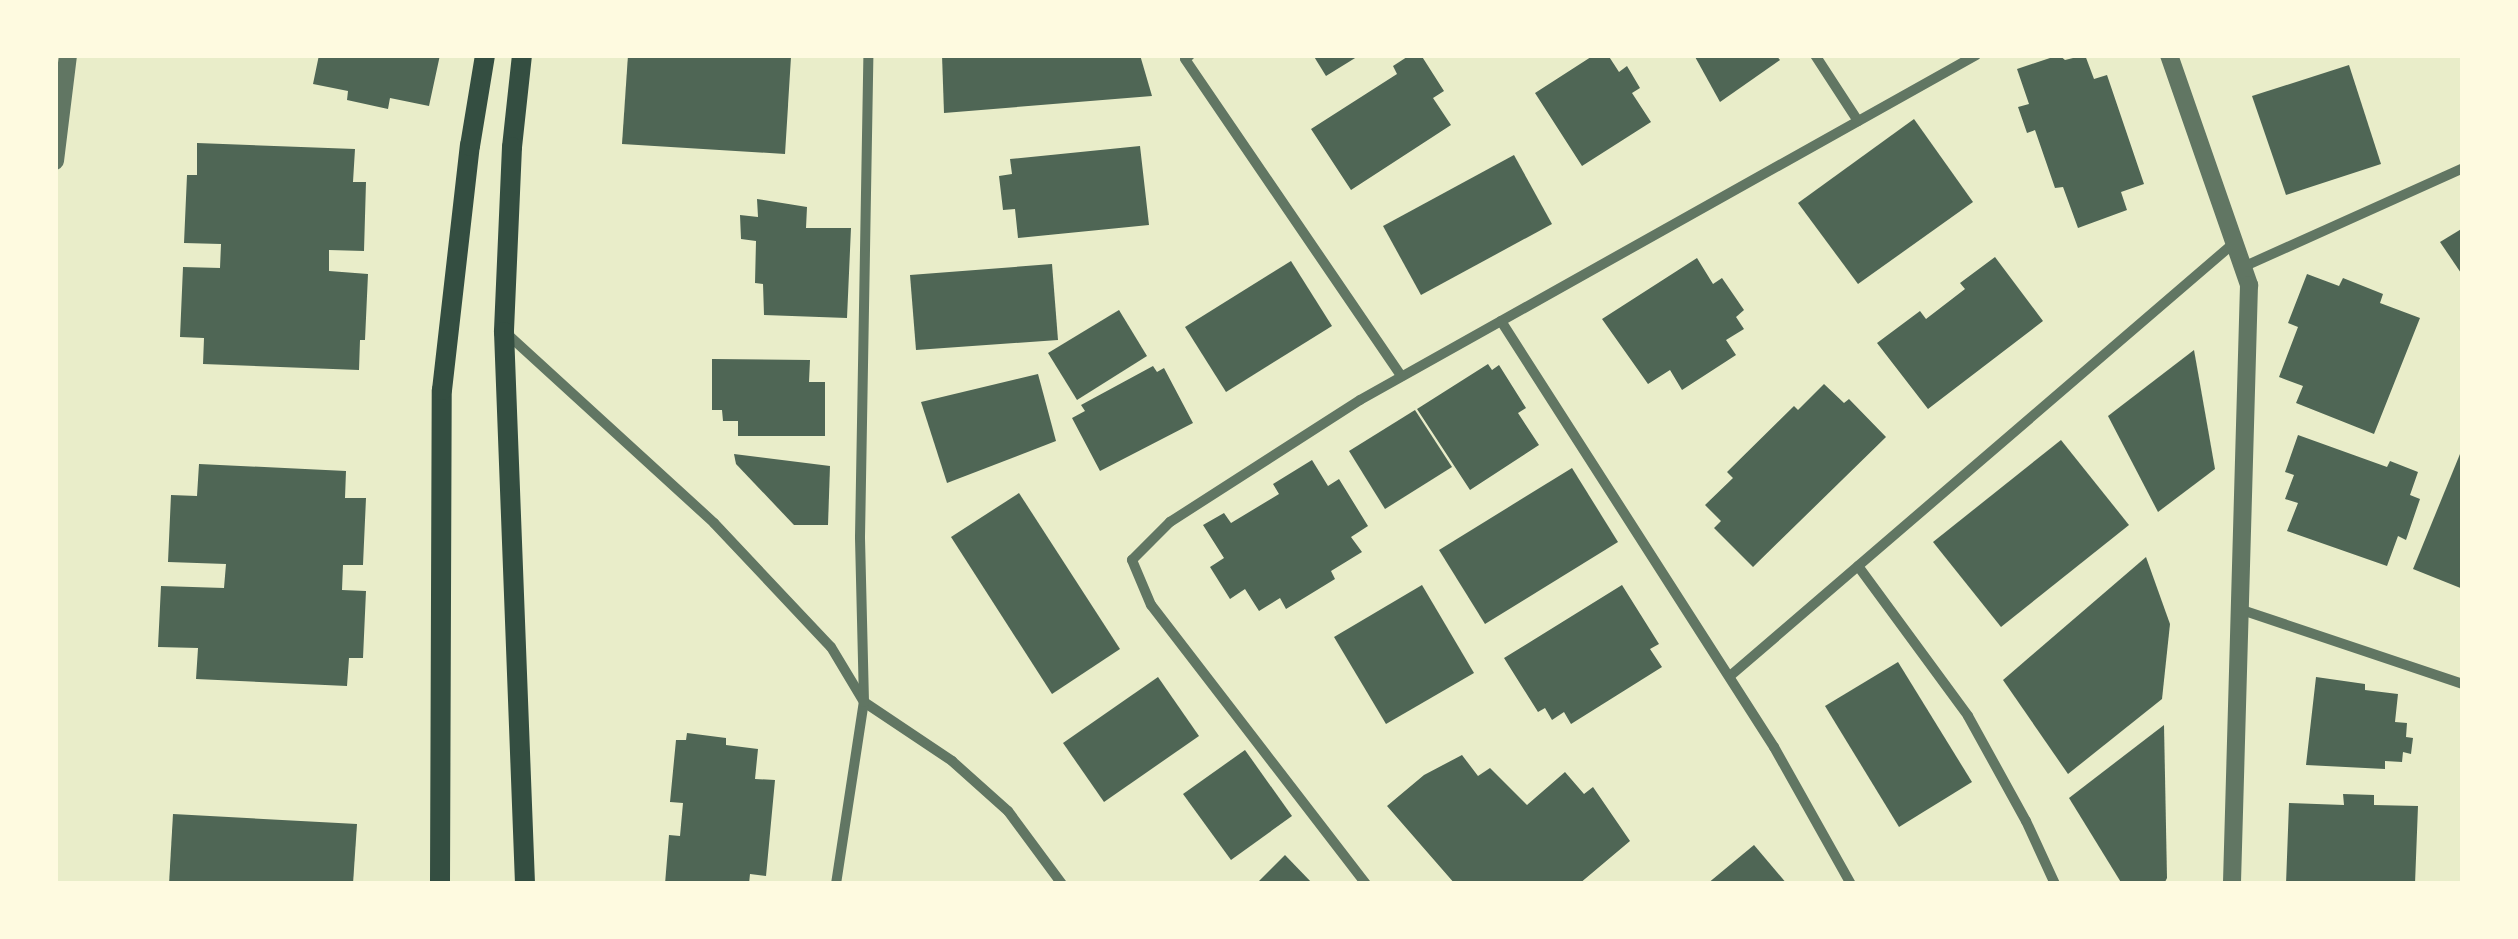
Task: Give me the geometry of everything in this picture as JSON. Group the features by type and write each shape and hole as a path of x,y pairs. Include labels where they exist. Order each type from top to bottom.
{"main road":[{"path":"440,884 442,390 470,146 486,55"},
{"path":"522,55 512,147 504,332 526,884"}],"street":[{"path":"55,160 68,55"},
{"path":"836,884 864,702 860,537 868,55"},
{"path":"1190,55 1186,59 1401,376"},
{"path":"1815,55 1858,121"},
{"path":"1366,884 1151,605 1132,560 1170,522 1401,376 1976,55"},
{"path":"2169,55 2249,285 2232,884"},
{"path":"2242,268 2463,168"},
{"path":"1730,676 2234,243"},
{"path":"1501,321 1730,676 1851,884"},
{"path":"504,332 714,522 831,647 864,702 952,761 1008,812 1062,884"},
{"path":"1858,566 1968,716 2026,821 2055,884"},
{"path":"2238,608 2463,684"}],"building":[{"path":"319,55 440,55 429,106 390,98 388,109 347,100 348,91 313,84"},
{"path":"628,55 791,57 785,154 622,144"},
{"path":"942,55 1140,55 1152,96 944,113"},
{"path":"1313,55 1360,55 1326,76"},
{"path":"1410,55 1421,55 1444,91 1433,98 1451,125 1351,190 1311,129 1397,74 1393,66"},
{"path":"1594,55 1608,55 1619,72 1627,66 1640,88 1632,93 1651,122 1582,166 1535,93"},
{"path":"1694,55 1776,55 1780,60 1720,102"},
{"path":"2059,55 2065,60 2085,55 2094,79 2107,75 2144,184 2121,192 2127,210 2078,228 2063,187 2055,188 2035,130 2027,133 2018,107 2029,104 2017,69"},
{"path":"2349,65 2381,164 2286,195 2252,96"},
{"path":"1914,119 1973,202 1858,284 1798,203"},
{"path":"197,143 355,149 353,182 366,182 364,251 329,250 329,271 368,274 365,340 360,340 359,370 203,364 204,338 180,337 183,267 220,268 221,244 184,243 187,175 197,175"},
{"path":"1140,146 1149,225 1018,238 1015,209 1003,210 999,176 1012,174 1010,159"},
{"path":"1514,155 1552,224 1421,295 1383,226"},
{"path":"757,199 807,207 806,228 851,228 847,318 764,315 763,284 755,283 756,241 741,239 740,215 758,217"},
{"path":"2463,228 2463,276 2440,242"},
{"path":"1995,257 2043,321 1928,409 1877,343 1920,311 1926,319 1965,289 1960,283"},
{"path":"1697,258 1713,284 1722,278 1744,310 1736,317 1744,329 1726,340 1736,355 1682,390 1670,370 1648,384 1602,319"},
{"path":"1291,261 1332,326 1226,392 1185,327"},
{"path":"1052,264 1058,340 916,350 910,275"},
{"path":"2307,274 2339,286 2343,278 2383,294 2380,303 2420,318 2374,434 2296,403 2303,386 2279,377 2298,327 2288,323"},
{"path":"1119,310 1147,356 1077,400 1048,353"},
{"path":"2194,350 2215,469 2158,512 2108,416"},
{"path":"712,359 810,360 809,382 825,382 825,436 738,436 738,421 723,421 722,410 712,410"},
{"path":"1488,364 1492,370 1499,365 1526,408 1518,413 1539,445 1470,490 1417,409"},
{"path":"1153,366 1157,372 1164,368 1193,423 1100,471 1072,418 1085,411 1081,405"},
{"path":"1038,374 1056,441 947,483 921,402"},
{"path":"1824,384 1844,403 1849,399 1886,437 1753,567 1714,528 1721,521 1705,505 1733,478 1727,472 1794,406 1798,410"},
{"path":"1415,410 1452,467 1385,509 1349,451"},
{"path":"2298,435 2387,467 2390,461 2418,472 2410,495 2420,499 2406,540 2398,536 2387,566 2287,531 2298,503 2285,499 2294,475 2285,472"},
{"path":"2061,440 2129,525 2001,627 1933,542"},
{"path":"734,454 830,466 828,525 794,525 736,464"},
{"path":"2460,454 2463,455 2463,589 2413,569"},
{"path":"1312,460 1328,486 1339,479 1368,526 1351,537 1362,552 1331,571 1335,579 1286,609 1280,598 1259,611 1245,589 1230,599 1210,567 1224,558 1203,525 1224,513 1231,523 1279,494 1273,484"},
{"path":"199,464 346,471 345,498 366,498 363,565 343,565 342,590 366,591 363,658 349,658 347,686 196,679 198,648 158,647 161,586 224,588 226,564 168,562 171,495 197,496"},
{"path":"1572,468 1618,542 1485,624 1439,550"},
{"path":"1019,493 1120,649 1052,694 951,537"},
{"path":"2146,557 2170,624 2162,699 2068,774 2003,680"},
{"path":"1422,585 1474,673 1386,724 1334,637"},
{"path":"1622,585 1659,644 1650,649 1662,667 1571,724 1564,712 1552,720 1545,708 1538,712 1504,658"},
{"path":"1898,662 1972,782 1899,827 1825,706"},
{"path":"1158,677 1199,736 1104,802 1063,743"},
{"path":"2316,677 2365,684 2365,690 2398,694 2395,722 2407,723 2406,737 2413,738 2411,754 2403,752 2402,762 2385,761 2385,769 2306,765"},
{"path":"2164,725 2167,878 2164,884 2122,884 2069,798"},
{"path":"687,733 726,738 726,745 758,749 755,779 775,780 766,876 750,874 749,884 665,884 669,835 680,836 683,803 670,802 676,740 686,740"},
{"path":"1245,750 1292,816 1231,860 1183,794"},
{"path":"1462,755 1478,776 1490,768 1527,805 1565,772 1584,794 1593,787 1630,841 1579,884 1455,884 1387,806 1424,775"},
{"path":"2343,794 2374,795 2374,805 2418,806 2415,884 2286,884 2289,803 2344,805"},
{"path":"173,814 357,824 353,884 169,884"},
{"path":"1754,845 1787,884 1707,884"},
{"path":"1285,855 1313,884 1256,884"}]}
